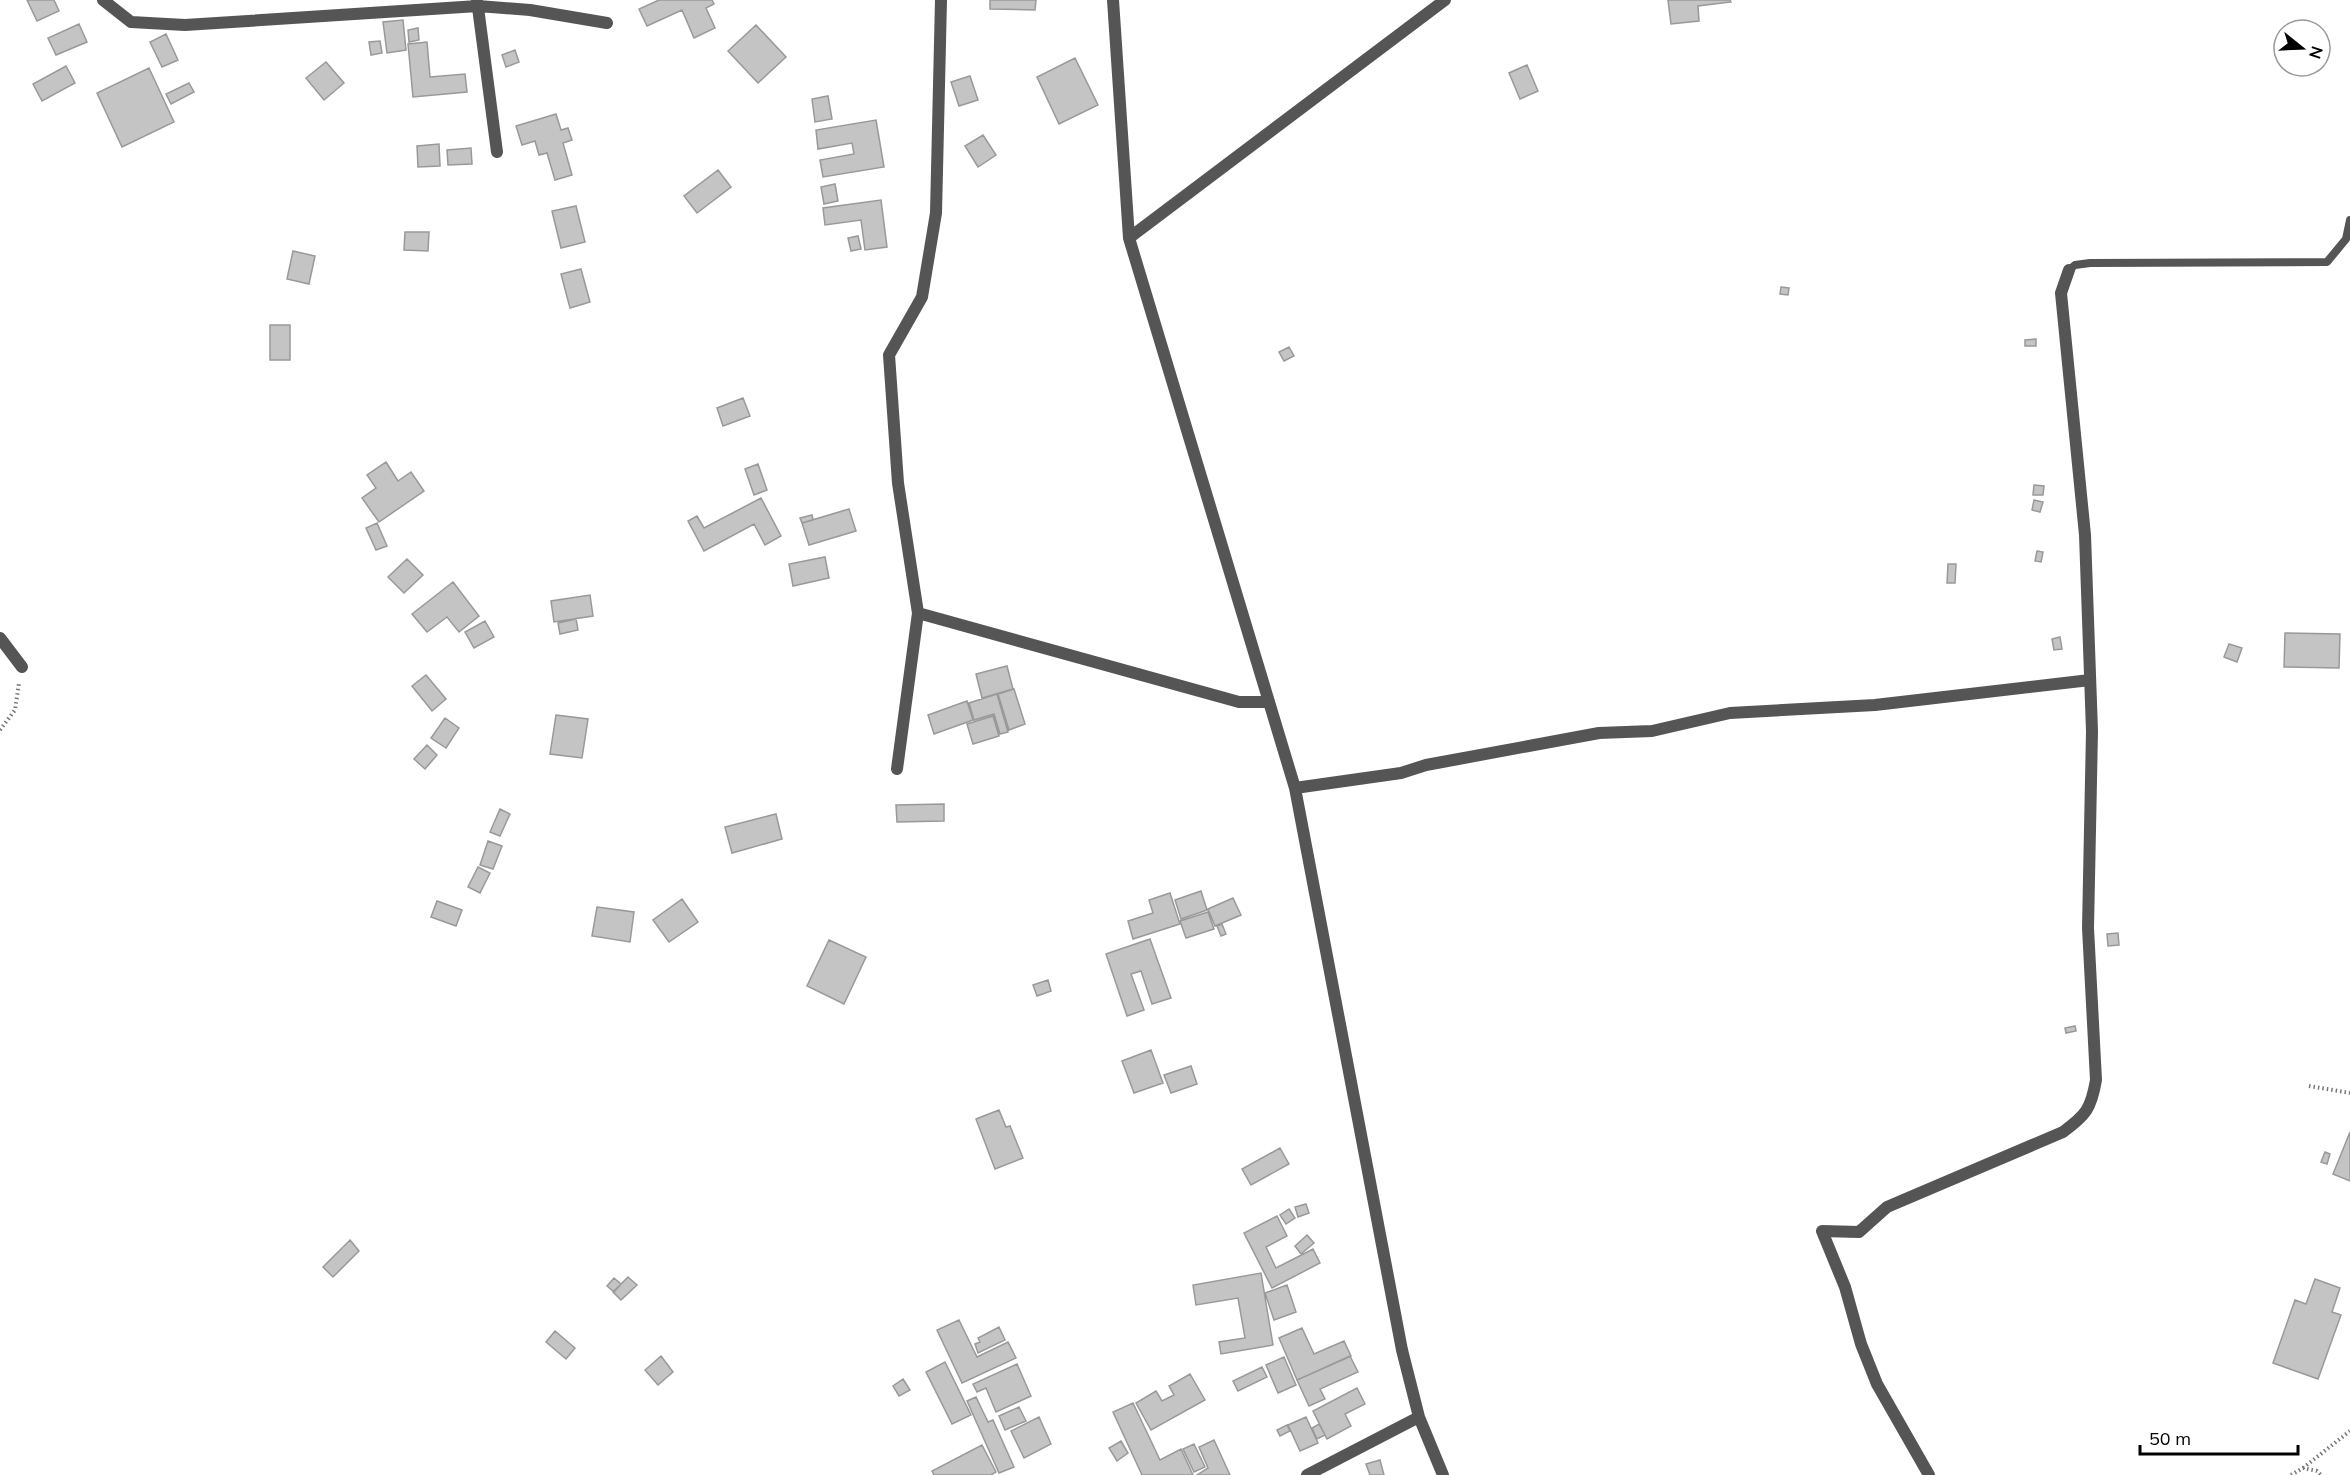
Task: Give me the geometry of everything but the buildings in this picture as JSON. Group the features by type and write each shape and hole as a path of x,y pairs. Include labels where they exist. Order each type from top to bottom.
{"street":[{"path":"103,0 131,22 185,25 477,3 607,23"},
{"path":"897,769 918,613 898,483 889,355 922,297 936,213 941,0"},
{"path":"1113,0 1129,238 1295,788 1402,1350 1419,1417 1443,1475"},
{"path":"1129,238 1445,0"},
{"path":"477,3 497,152"},
{"path":"1929,1475 1877,1384 1861,1344 1845,1287 1822,1231 1859,1232 1887,1207 2063,1132 2088,1113 2096,1080 2088,928 2092,731 2085,535 2061,293 2069,270"},
{"path":"918,613 1239,702 1269,702"},
{"path":"0,638 21,667"},
{"path":"1295,788 1401,773 1426,765 1599,733 1652,731 1730,713 1875,705 2090,680"},
{"path":"1307,1475 1419,1417"}],"lane":[{"path":"2069,270 2075,265 2090,263 2311,264 2327,262 2346,239 2350,220"}],"path":[{"path":"0,730 15,710 21,667"},
{"path":"2309,1086 2350,1093"},
{"path":"2291,1475 2350,1431"},
{"path":"2303,1468 2317,1471 2320,1475"}]}
